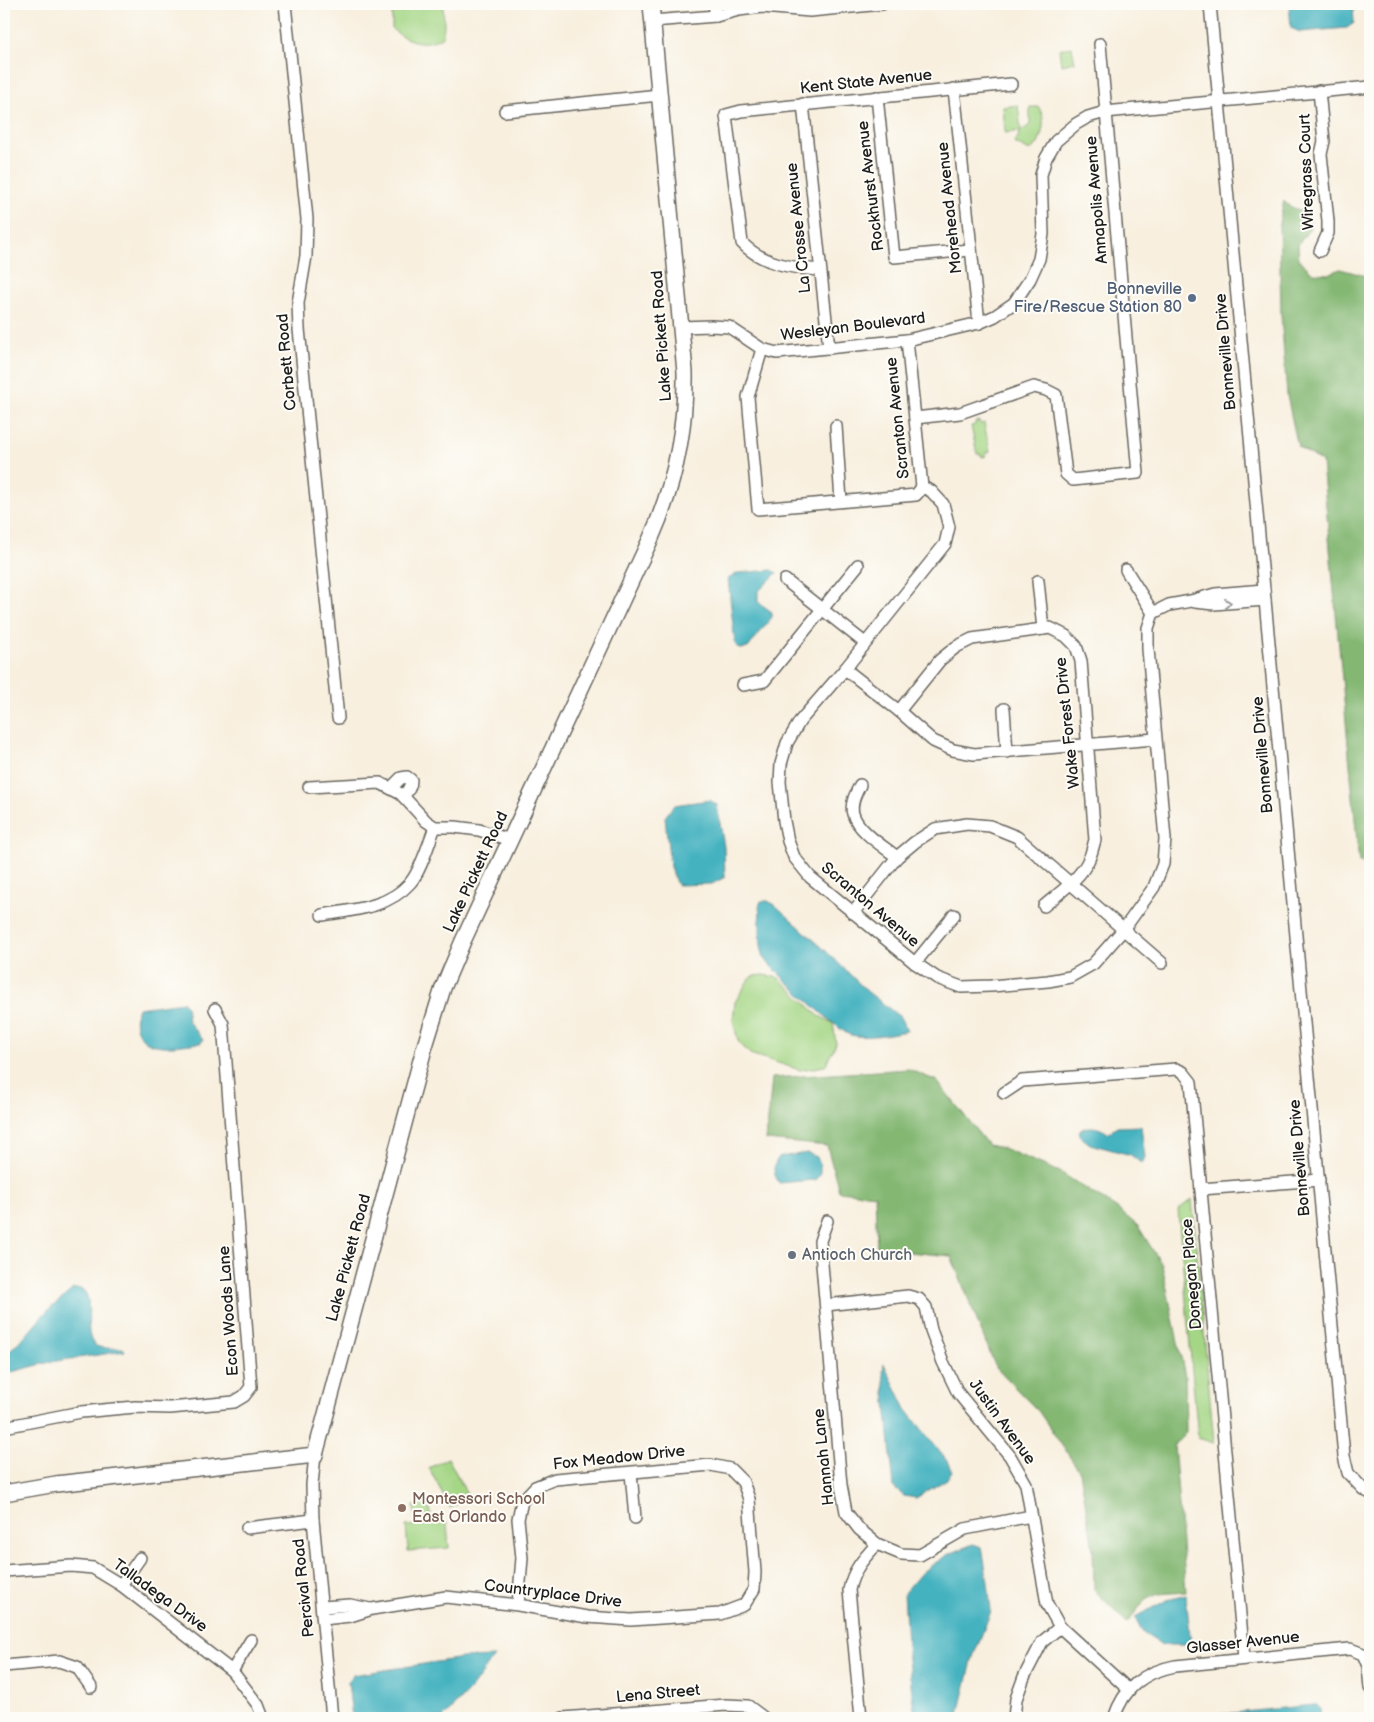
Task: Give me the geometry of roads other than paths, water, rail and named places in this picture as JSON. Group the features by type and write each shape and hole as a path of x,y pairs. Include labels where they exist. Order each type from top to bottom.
{"main road":[{"name":"Lake Pickett Road","path":"315,1455 429,1031 443,988 646,550 669,492 677,462 684,418 685,372 651,4"},
{"path":"4,1493 56,1484 315,1455"}],"street":[{"name":"Corbett Road","path":"285,4 307,219 306,256 298,303 299,329 338,718"},
{"path":"714,4 716,16"},
{"path":"652,21 716,16 762,7 810,11 882,4"},
{"name":"Bonneville Drive","path":"1210,4 1344,1456 1348,1473 1363,1489 1370,1493"},
{"name":"Annapolis Avenue","path":"915,418 960,413 1034,387 1056,395 1066,474 1073,480 1138,473 1100,44"},
{"name":"Kent State Avenue","path":"820,270 796,269 767,260 751,252 742,243 726,115 741,110 1011,84"},
{"name":"Wesleyan Boulevard","path":"681,327 711,326 729,328 762,349 776,353 907,340 979,323 995,316 1014,303 1030,279 1039,259 1043,234 1041,175 1046,158 1056,141 1076,124 1088,117 1105,112 1370,87"},
{"name":"Morehead Avenue","path":"954,89 979,323"},
{"name":"Wiregrass Court","path":"1319,91 1324,141 1321,154 1328,221 1328,233 1320,251"},
{"path":"504,111 659,96"},
{"name":"Rockhurst Avenue","path":"877,97 894,257 970,250"},
{"name":"La Crosse Avenue","path":"803,104 829,348"},
{"name":"Scranton Avenue","path":"907,340 922,487 931,491 943,504 949,527 945,544 845,669 800,721 787,743 781,764 780,782 784,821 794,857 810,877 915,963 937,978 961,987 1048,981 1070,977 1093,964 1124,929 1154,887 1163,864 1165,839 1155,739 1148,635 1148,628 1153,614"},
{"path":"762,349 748,397 758,509 916,496 922,487"},
{"path":"836,426 841,502"},
{"path":"743,685 764,681 858,565"},
{"path":"1126,570 1153,614 1169,605 1191,601 1214,604 1265,595"},
{"path":"786,580 865,643"},
{"path":"1038,581 1044,629"},
{"name":"Wake Forest Drive","path":"899,711 940,660 956,646 972,639 1050,628 1066,636 1076,646 1081,662 1095,840 1089,860 1070,883 1044,906"},
{"path":"845,669 899,711 933,741 953,750 974,754 1155,739"},
{"path":"1004,709 1007,752"},
{"path":"391,788 401,778 407,777 411,780 411,783 408,791 403,796"},
{"path":"310,787 375,783 391,788 403,796 426,821 435,827 479,830 510,840"},
{"path":"860,784 853,800 853,814 863,830 897,857"},
{"path":"853,912 897,857 935,829 967,824 990,826 1017,837 1162,963"},
{"path":"322,915 370,907 393,898 411,882 422,861 435,827"},
{"path":"915,963 954,915"},
{"name":"Econ Woods Lane","path":"4,1427 81,1412 135,1407 170,1408 234,1402 244,1396 251,1387 223,1024 215,1009"},
{"name":"Donegan Place","path":"1004,1093 1022,1081 1176,1069 1183,1072 1191,1082 1244,1658"},
{"path":"1201,1189 1319,1180"},
{"name":"Hannah Lane","path":"827,1221 820,1241 841,1485 846,1512 859,1529 877,1544 901,1554 920,1554 965,1529 1031,1516"},
{"name":"Justin Avenue","path":"826,1304 908,1296 919,1299 926,1307 931,1330 943,1362 958,1393 1010,1456 1026,1484 1047,1604 1060,1627 1129,1690"},
{"name":"Percival Road","path":"315,1455 312,1485 313,1520 332,1718"},
{"name":"Fox Meadow Drive","path":"518,1605 522,1558 518,1519 522,1502 535,1487 555,1478 711,1465"},
{"name":"Countryplace Drive","path":"323,1613 350,1616 372,1609 446,1598 518,1605 587,1617 631,1620 720,1614 744,1604 754,1589 755,1572 749,1499 743,1482 730,1469 711,1465"},
{"path":"631,1473 635,1518"},
{"path":"247,1528 313,1520"},
{"path":"861,1718 849,1590 852,1576 877,1544"},
{"path":"121,1585 140,1558"},
{"name":"Talladega Drive","path":"4,1571 71,1566 93,1568 121,1585 232,1671 258,1705 263,1718"},
{"path":"1014,1718 1016,1699 1024,1677 1042,1642 1060,1627"},
{"path":"232,1671 251,1640"},
{"name":"Glasser Avenue","path":"1114,1718 1129,1690 1139,1681 1157,1670 1175,1666 1350,1649 1363,1654 1368,1666 1370,1688"},
{"path":"4,1666 60,1661 77,1667 91,1687"},
{"name":"Lena Street","path":"563,1718 675,1714 726,1705 748,1706 764,1718"}],"water":[{"path":"1289,4 1353,4 1354,23 1347,28 1300,32 1291,28"},
{"path":"772,570 777,573 758,592 758,602 772,612 772,617 748,648 739,649 735,644 728,579 738,573"},
{"path":"710,800 717,805 724,847 725,877 712,884 677,885 670,867 665,817 674,805"},
{"path":"761,901 768,901 775,905 868,992 900,1017 907,1031 872,1036 850,1035 821,1012 765,959 761,941 759,906"},
{"path":"183,1002 186,1005 188,1021 203,1040 201,1043 166,1046 149,1043 143,1039 136,1026 138,1008"},
{"path":"1141,1126 1145,1157 1142,1164 1131,1155 1090,1144 1081,1137 1079,1131 1094,1127 1108,1133 1117,1127"},
{"path":"807,1153 817,1157 820,1165 820,1175 815,1180 779,1183 774,1170 779,1157"},
{"path":"73,1289 82,1289 86,1294 90,1337 93,1343 102,1348 123,1348 125,1351 50,1362 4,1374 4,1356 29,1332 45,1313"},
{"path":"884,1364 906,1409 947,1461 952,1472 947,1479 916,1498 904,1496 894,1488 883,1371"},
{"path":"973,1544 982,1547 991,1611 973,1657 958,1718 915,1718 908,1659 904,1593 922,1572 947,1555"},
{"path":"1186,1595 1191,1645 1162,1645 1143,1633 1135,1617 1167,1600"},
{"path":"494,1657 471,1689 443,1718 352,1718 348,1682 353,1675 462,1658"},
{"path":"1317,1705 1320,1708 1321,1718 1184,1718"}],"place":[{"name":"Bonneville Fire/Rescue Station 80","path":"1192,298"},
{"name":"Antioch Church","path":"792,1255"},
{"name":"Montessori School East Orlando","path":"402,1508"}]}
